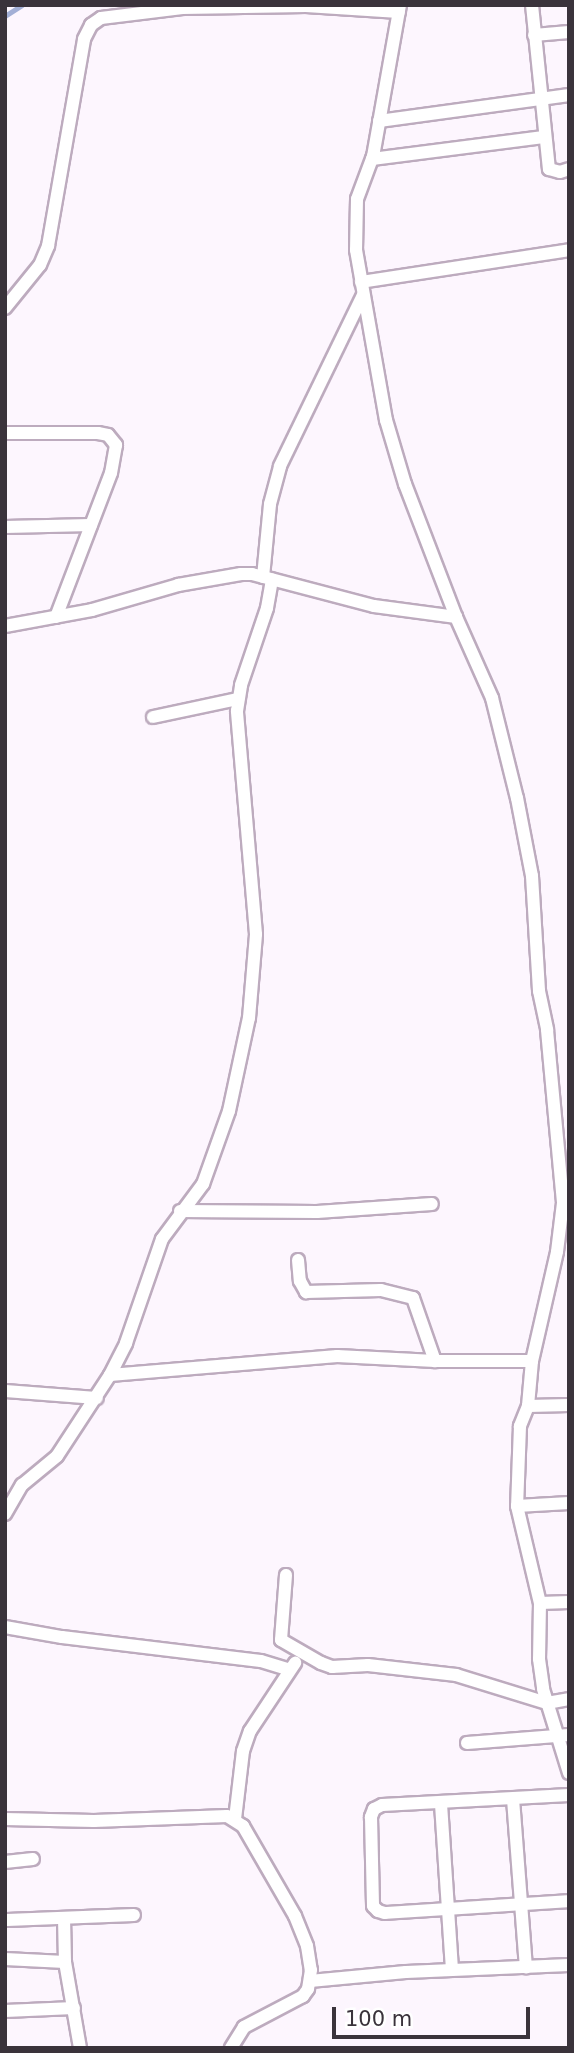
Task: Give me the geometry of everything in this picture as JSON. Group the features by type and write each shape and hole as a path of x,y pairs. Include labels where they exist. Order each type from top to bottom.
{"street":[{"path":"531,5 549,169 560,172 569,169"},
{"path":"5,308 40,265 48,246 84,39 91,25 101,18 182,7 400,8 372,159 357,199 356,250 386,420 405,484 456,617 492,698 529,852 536,905 539,991 547,1030 566,1203 532,1361 528,1406 520,1426 517,1506 540,1603 539,1659 547,1703 563,1735 569,1773"},
{"path":"534,35 569,32"},
{"path":"379,121 569,95"},
{"path":"372,159 544,137"},
{"path":"362,288 569,250"},
{"path":"5,1514 11,1492 57,1456 97,1398 126,1343 159,1246 180,1212 203,1184 223,1133 245,1043 255,971 256,922 238,699 267,608 270,504 279,466 362,288"},
{"path":"5,433 97,433 112,439 116,457 56,618"},
{"path":"5,527 91,525"},
{"path":"5,626 56,618 178,585 241,574 268,578 374,606 456,617"},
{"path":"153,717 238,699"},
{"path":"180,1212 317,1212 432,1204"},
{"path":"298,1260 300,1281 306,1292 381,1290 413,1298 435,1361"},
{"path":"110,1375 337,1356 435,1361 532,1361"},
{"path":"5,1391 97,1398"},
{"path":"528,1406 569,1405"},
{"path":"517,1506 569,1503"},
{"path":"286,1575 281,1640 332,1667 368,1665 456,1675 547,1703 569,1699"},
{"path":"540,1603 569,1602"},
{"path":"5,1627 100,1642 237,1657 274,1663 290,1670"},
{"path":"235,1819 243,1751 250,1731 302,1653"},
{"path":"467,1743 563,1735"},
{"path":"569,1795 441,1804 382,1805 374,1809 371,1817 373,1906 385,1913 569,1901"},
{"path":"513,1799 519,1905 526,1968"},
{"path":"441,1804 452,1970"},
{"path":"5,1819 94,1821 227,1816 235,1819 245,1829 295,1916 309,1958 310,1981 303,1996 244,2027 231,2048"},
{"path":"5,1862 33,1859"},
{"path":"7,1920 134,1915"},
{"path":"64,1918 65,1962 80,2048"},
{"path":"5,1959 65,1962"},
{"path":"310,1981 452,1970 569,1965"},
{"path":"5,2011 74,2008"}],"waterway":[{"path":"5,16 22,5"}]}
